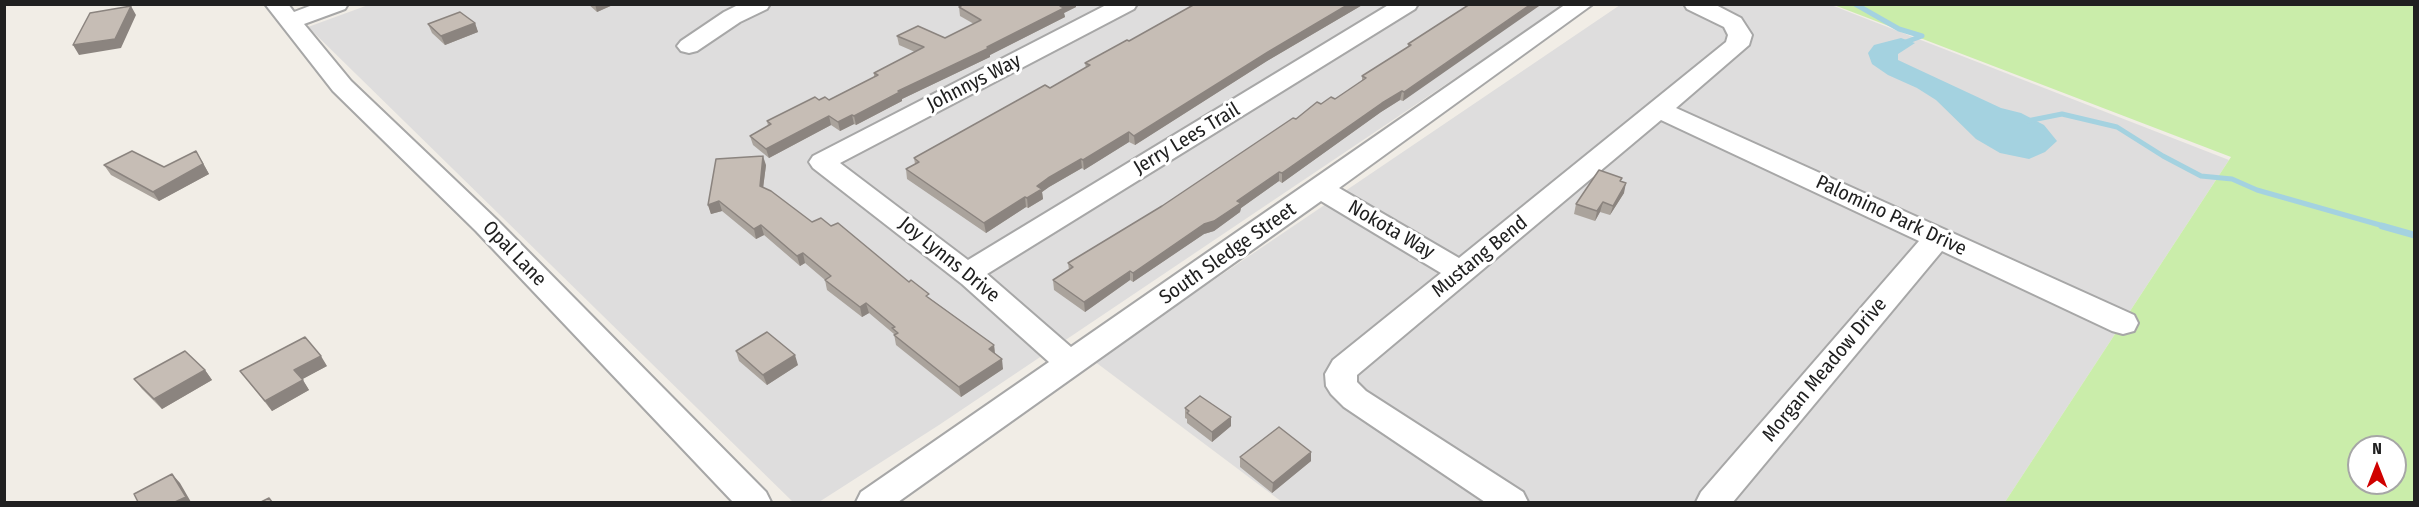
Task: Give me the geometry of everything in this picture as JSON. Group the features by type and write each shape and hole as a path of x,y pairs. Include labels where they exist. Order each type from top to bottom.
{"street":[{"path":"283,13 337,4"},
{"path":"689,46 732,17 759,4"},
{"name":"Johnnys Way","path":"822,162 1126,4"},
{"name":"Jerry Lees Trail","path":"968,273 1407,4"},
{"name":"South Sledge Street","path":"873,502 1582,4"},
{"name":"Mustang Bend","path":"1511,502 1355,399 1342,386 1341,374 1344,368 1659,110 1740,40 1740,35 1733,23 1695,4"},
{"name":"Opal Lane","path":"283,13 342,86 486,225 742,499"},
{"name":"Palomino Park Drive","path":"1659,110 2123,322"},
{"name":"Joy Lynns Drive","path":"822,162 968,273 1071,364"},
{"name":"Nokota Way","path":"1321,189 1462,272"},
{"name":"Morgan Meadow Drive","path":"1713,502 1937,238"}],"shaded area":[{"path":"371,4 1564,5 939,425 819,502 793,502 308,27"},
{"path":"1620,5 1831,5 2229,160 2005,502 1282,502 1094,361"}],"green space":[{"path":"1834,5 2414,5 2414,502 2005,502 2231,157"}],"water":[{"path":"1901,38 1915,43 1898,54 1898,60 2001,108 2021,113 2044,125 2057,141 2045,152 2029,159 2000,153 1976,139 1936,100 1872,64 1868,53 1874,45"}],"building":[{"path":"964,4 1062,4 1060,6 1064,8 987,47 989,48 898,91 900,92 854,116 838,122 829,116 766,149 750,136 771,124 767,121 815,97 819,100 825,97 829,100 878,75 874,73 924,47 897,36 918,26 945,38 981,20 959,7"},
{"path":"1195,4 1349,4 1134,136 1129,132 1048,178 1037,186 1042,189 984,223 906,169 919,162 914,158 1045,85 1050,88 1090,65 1085,63"},
{"path":"1470,4 1531,4 1404,92 1382,103 1282,173 1279,172 1237,201 1241,203 1214,221 1204,224 1133,273 1130,271 1084,302 1053,280 1073,267 1068,263 1162,206 1293,118 1296,119 1317,102 1321,104 1331,97 1335,99 1366,78 1362,76"},
{"path":"131,6 115,39 73,45 90,13"},
{"path":"460,12 475,23 441,36 428,24"},
{"path":"132,151 164,167 196,151 203,164 153,192 104,165"},
{"path":"763,156 760,186 771,191 812,222 821,218 831,226 838,223 909,282 911,280 929,294 926,296 994,345 989,349 1002,359 959,387 894,335 898,333 892,328 895,327 866,303 860,307 825,280 831,276 803,253 797,256 761,225 754,229 719,201 708,205 716,159"},
{"path":"1599,170 1622,178 1620,181 1626,183 1613,206 1603,202 1597,211 1576,204"},
{"path":"767,332 795,355 763,375 736,351"},
{"path":"305,337 321,356 294,370 303,380 265,401 240,371"},
{"path":"185,351 205,370 154,399 134,379"},
{"path":"1200,396 1231,417 1212,432 1187,413 1189,411 1185,408"},
{"path":"1279,427 1311,452 1273,483 1240,457"},
{"path":"172,474 186,497 175,502 138,502 134,494"}],"waterway":[{"path":"1855,4 1899,29 1922,36 1903,43"},
{"path":"2027,121 2062,114 2117,127 2163,156 2201,176 2232,179 2257,190 2387,227"},
{"path":"2382,226 2414,235"}]}
